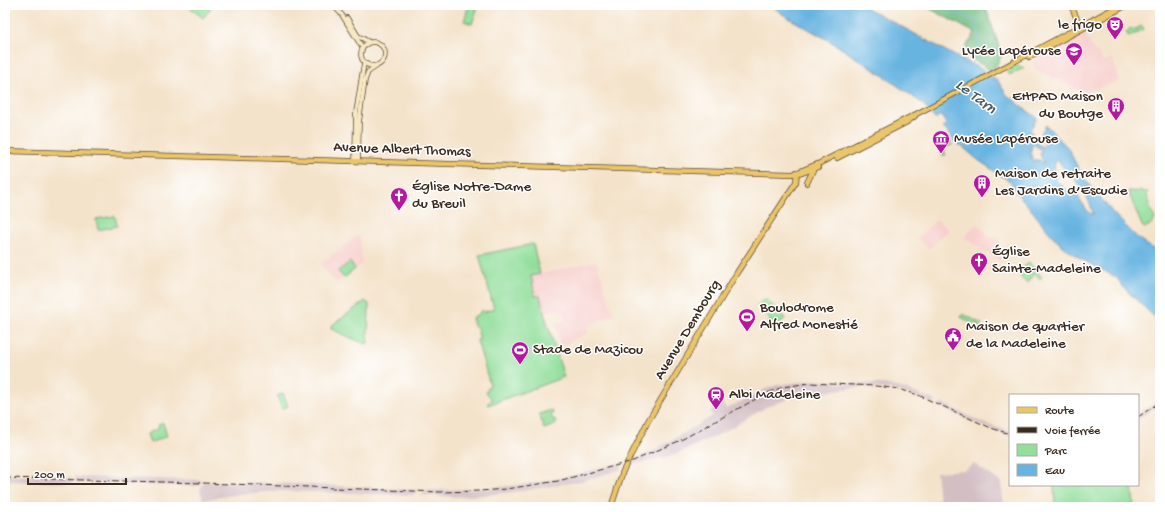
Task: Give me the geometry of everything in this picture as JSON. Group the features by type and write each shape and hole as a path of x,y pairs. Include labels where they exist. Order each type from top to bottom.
{"main road":[{"path":"333,5 342,15 362,47"},
{"path":"336,5 358,36 369,42 378,43 384,50 384,59 368,72 365,80 356,161"},
{"path":"1071,5 1080,26"},
{"path":"797,172 820,163 922,111 1120,5"},
{"path":"1015,62 1022,61 1127,5"},
{"path":"356,161 356,113 364,63 360,55 362,47 369,42"},
{"path":"364,63 370,66 377,66"},
{"path":"797,172 802,173 813,170 907,122 922,111"},
{"name":"Avenue Albert Thomas","path":"5,151 789,174 797,172"},
{"path":"807,183 813,170"},
{"name":"Avenue Dembourg","path":"611,507 623,471 648,421 738,271 796,182 797,172"}],"shaded area":[{"name":"Lycée Lapérouse","path":"1085,34 1095,53 1097,52 1103,62 1112,58 1120,80 1086,93 1035,69 1032,62"},
{"path":"937,220 949,230 929,249 917,238"},
{"path":"976,224 987,234 986,236 999,240 998,243 1000,243 997,252 1003,257 1000,261 964,237"},
{"path":"357,236 360,237 362,264 336,283 321,264"},
{"path":"596,261 614,315 594,323 587,328 589,332 558,348 559,342 555,323 566,320 566,318 561,309 544,313 540,296 535,297 531,276"},
{"path":"813,380 834,381 841,383 885,384 904,389 936,401 934,404 899,391 865,387 843,389 791,398 768,406 722,433 681,452 631,465 630,461 641,457 713,416 710,411 723,404 726,409 777,385"},
{"path":"1160,400 1160,404 1139,418 1139,413"},
{"path":"942,403 983,423 1009,432 1009,436 982,426 939,406"},
{"path":"624,462 621,469 586,480 530,490 454,497 419,495 428,490 481,489 533,483 570,476"},
{"path":"974,464 1001,482 1004,507 940,507 936,472 964,470"},
{"path":"5,475 71,477 73,483 5,481"},
{"path":"74,477 202,480 200,485 193,486 76,483"},
{"path":"204,482 281,483 420,490 412,495 282,491 240,494 203,500 200,490"},
{"path":"489,502 490,507 425,507 434,503"}],"green space":[{"path":"191,5 213,5 203,18 189,7"},
{"path":"469,5 478,7 472,24 464,21"},
{"path":"923,5 985,5 1002,55 993,71 994,73 973,59 965,48 975,33"},
{"path":"1142,26 1144,29 1129,37 1126,32 1131,28 1133,30"},
{"path":"1015,65 1024,68 1009,75 1005,69"},
{"path":"943,138 947,142 950,141 952,145 943,148 946,155 943,156 938,140"},
{"path":"1128,191 1148,192 1147,196 1150,204 1149,206 1155,219 1153,223 1145,228 1142,226"},
{"path":"115,216 117,226 98,230 96,219"},
{"path":"533,244 540,274 531,276 535,296 540,296 564,377 488,405 487,404 492,399 486,392 490,385 477,340 480,339 472,318 477,316 482,310 484,312 494,309 479,255"},
{"path":"350,262 355,269 344,278 338,271"},
{"path":"1029,263 1042,277 1040,279 1034,273 1027,283 1022,279 1021,275 1018,275 1019,274 1017,272"},
{"path":"765,298 785,318 773,331 769,323 770,319 757,306"},
{"path":"365,301 369,304 368,343 365,344 331,329 331,326"},
{"path":"963,314 982,324 980,327 974,322 973,324 961,317"},
{"path":"283,393 288,406 282,409 277,396"},
{"path":"552,410 553,413 551,414 553,420 555,419 555,425 544,429 539,414"},
{"path":"163,423 167,436 150,443 147,434 159,428 158,425"},
{"path":"1054,486 1132,486 1134,507 1055,507"}],"water":[{"name":"Le Tarn","path":"770,5 862,5 983,70 998,81 1006,94 1037,118 1030,130 1041,147 1045,145 1039,136 1046,125 1068,148 1082,176 1113,213 1139,239 1160,254 1160,322 1126,290 1116,277 1081,259 1062,246 1017,194 1012,183 957,144 943,127 946,124 941,115 935,119 923,104 884,76 830,41 787,17","holes":["1033,144 1041,150 1040,155 1044,162 1043,163 1040,160 1033,160 1031,156 1031,148","1056,161 1059,161 1062,167 1081,187 1089,200 1093,214 1091,214 1081,203 1078,196 1072,194 1056,181 1054,166"]}],"waterway":[{"path":"942,5 954,13 977,22 979,32 978,43 976,55 972,64"}],"railway":[{"path":"5,478 203,483 440,492 506,489 558,481 633,461 681,440 765,394 783,387 809,383 876,386 899,389 918,395 991,428 1009,434"},
{"path":"1139,416 1160,402"}],"place":[{"name":"le frigo","path":"1115,40"},
{"name":"Lycée Lapérouse","path":"1074,66"},
{"name":"EHPAD Maison du Boutge","path":"1116,121"},
{"name":"Musée Lapérouse","path":"941,154"},
{"name":"Maison de retraite Les Jardins d’Escudie","path":"982,198"},
{"name":"Église Notre-Dame du Breuil","path":"399,211"},
{"name":"Église Sainte-Madeleine","path":"979,276"},
{"name":"Boulodrome Alfred Monestié","path":"747,332"},
{"name":"Maison de quartier de la Madeleine","path":"953,351"},
{"name":"Stade de Mazicou","path":"520,365"},
{"name":"Albi Madeleine","path":"716,410"}]}
